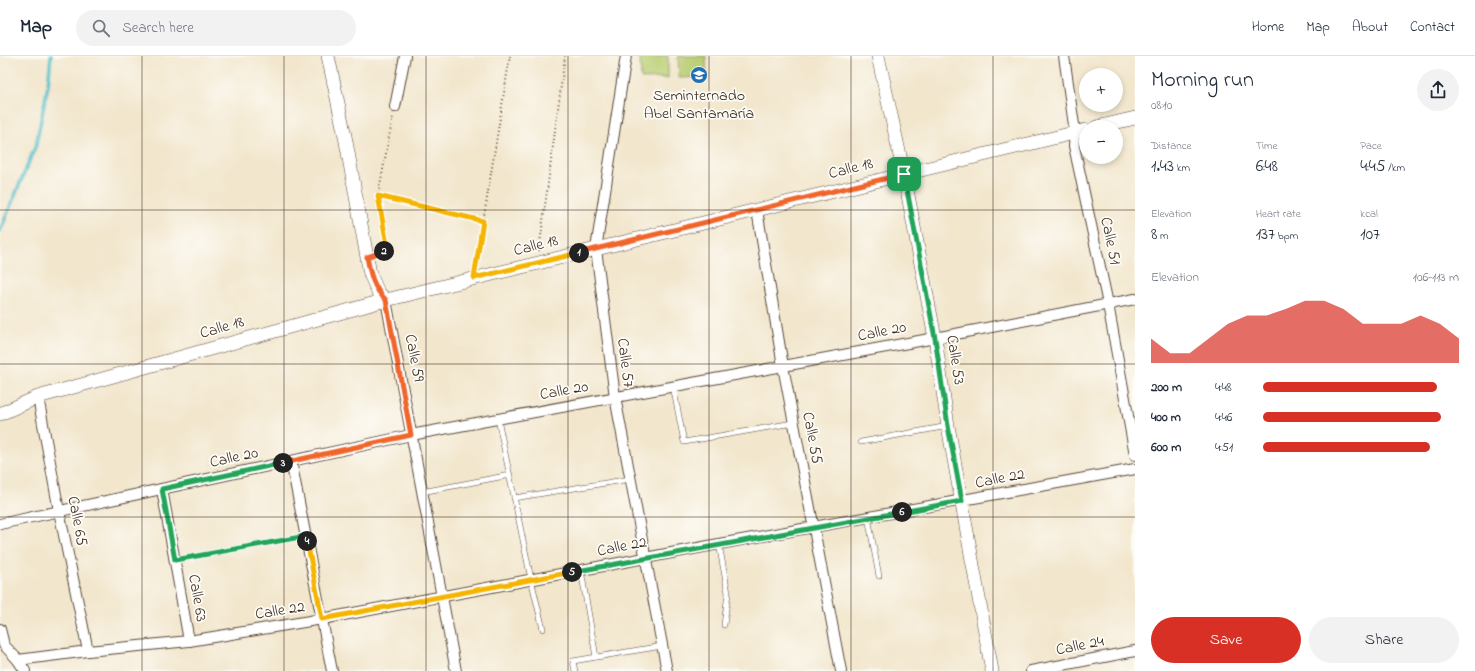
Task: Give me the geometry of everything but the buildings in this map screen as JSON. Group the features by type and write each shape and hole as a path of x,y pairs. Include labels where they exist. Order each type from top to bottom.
{"street":[{"name":"Calle 59","path":"328,56 345,136 370,274 378,292 386,300 456,671"},
{"path":"395,107 405,56"},
{"name":"Calle 57","path":"626,56 596,249 615,397 667,671"},
{"name":"Calle 53","path":"878,56 904,174 935,338 948,426 992,671"},
{"name":"Calle 51","path":"1064,56 1079,126"},
{"path":"1123,121 1135,118"},
{"name":"Calle 18","path":"0,414 38,397 386,300 1079,131"},
{"name":"Calle 51","path":"1079,134 1074,146 1108,304 1135,455"},
{"name":"Calle 55","path":"757,210 793,422 841,671"},
{"name":"Calle 20","path":"0,524 411,435 935,338 1135,299"},
{"name":"Calle 65","path":"38,397 59,511 88,651"},
{"path":"291,461 332,671"},
{"name":"Calle 22","path":"18,660 88,651 190,641 322,619 719,544 1135,469"},
{"name":"Calle 63","path":"162,489 190,641"},
{"path":"0,629 4,645 18,660 25,671"},
{"name":"Calle 24","path":"1031,671 1135,650"}],"lane":[{"path":"673,386 684,442 793,422"},
{"path":"498,419 531,579 543,629"},
{"path":"861,442 948,426"},
{"path":"422,492 510,475"},
{"path":"514,498 630,479"},
{"path":"868,517 879,576"},
{"path":"175,560 306,536"},
{"path":"719,544 728,593 724,625"},
{"path":"581,570 596,657"},
{"path":"575,671 573,661 662,646"}],"path":[{"path":"474,278 510,56"},
{"path":"537,263 565,56"},
{"path":"367,257 388,250 378,196 395,107"},
{"path":"378,196 483,221"}],"green space":[{"path":"640,56 668,56 668,78 641,79"},
{"path":"678,56 706,56 707,77 679,78"}],"waterway":[{"path":"0,231 36,145 48,85 51,56"}],"place":[{"name":"Seminternado Abel Santamaría","path":"699,75"}],"route":[{"path":"904,174 935,338 948,426 962,501 719,544 322,619 306,536 175,560 162,489 411,435 386,300 378,292 370,274 367,257 388,250 378,196 483,221 474,278 904,174"}]}
